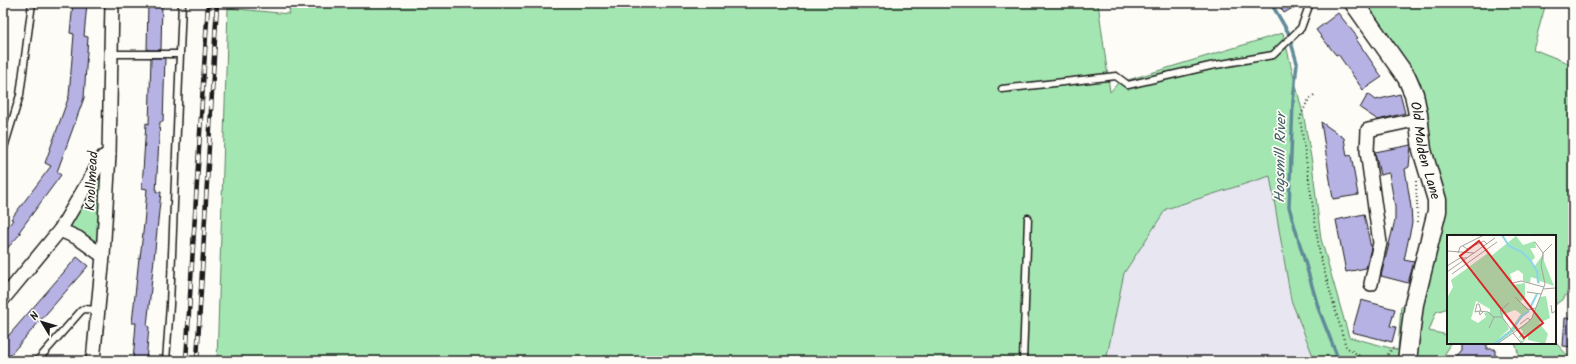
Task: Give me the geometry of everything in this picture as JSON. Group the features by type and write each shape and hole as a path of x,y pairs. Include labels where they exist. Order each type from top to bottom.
{"main road":[{"name":"Old Malden Lane","path":"1354,3 1407,78 1414,94 1419,119 1422,150 1437,200 1437,211 1414,304 1407,361"}],"street":[{"name":"Knollmead","path":"93,361 103,256 109,154 112,3"},
{"path":"1371,284 1380,243 1367,151 1368,130 1419,119"},
{"path":"3,299 60,230 103,157 109,154"},
{"path":"60,230 78,238 103,256"}],"lane":[{"path":"3,152 20,95 32,3"},
{"path":"166,361 170,305 182,3"},
{"path":"1002,89 1116,76 1128,85 1210,66 1273,55 1301,28 1310,3"},
{"path":"112,54 180,54"},
{"path":"1023,361 1028,218"},
{"path":"37,361 81,311 84,309 97,310"}],"path":[{"path":"1314,96 1307,102 1300,118 1320,256 1346,348 1367,361"}],"shaded area":[{"path":"1271,176 1291,300 1315,361 1106,361 1124,273 1166,209"}],"green space":[{"path":"290,3 831,3 839,6 840,3 1098,3 1110,92 1118,83 1283,33 1304,118 1312,163 1321,239 1349,337 1398,350 1401,306 1408,307 1401,361 1315,361 1291,300 1270,176 1166,209 1124,273 1106,361 217,361 228,8 289,14"},
{"path":"1365,3 1546,3 1533,49 1568,63 1573,62 1573,281 1564,298 1556,304 1556,235 1447,235 1447,308 1436,312 1429,331 1447,335 1447,344 1451,344 1440,361 1413,361 1423,289 1435,244 1408,65"},
{"path":"98,179 101,180 98,241 96,242 68,226"},
{"path":"1556,343 1570,358 1573,359 1573,361 1518,361 1518,352 1515,344"}],"building":[{"path":"73,3 87,3 84,36 88,37 84,98 57,172 61,175 19,232 21,233 3,253 3,233 13,220 11,219 51,166 45,163 69,96 74,34 70,33"},
{"path":"148,3 162,3 161,50 147,50"},
{"path":"1278,3 1301,3 1284,13"},
{"path":"1338,13 1358,38 1356,39 1382,77 1363,90 1338,54 1336,55 1316,30"},
{"path":"151,58 165,58 163,122 160,122 156,192 161,192 147,326 149,327 146,361 133,361 136,323 132,323 147,189 142,188 146,123 149,124"},
{"path":"1368,94 1376,100 1400,94 1405,113 1378,120 1360,108"},
{"path":"1321,122 1344,138 1347,156 1351,155 1358,195 1333,199"},
{"path":"1411,145 1409,167 1405,169 1412,223 1404,260 1414,262 1408,283 1381,276 1395,220 1395,207 1389,173 1380,175 1375,152"},
{"path":"1364,214 1371,248 1366,268 1346,272 1336,220"},
{"path":"77,257 88,266 11,354 3,361 3,342"},
{"path":"1361,300 1395,309 1390,326 1396,327 1392,342 1352,332"},
{"path":"1565,318 1573,319 1573,347 1563,346"},
{"path":"1462,344 1487,344 1487,349 1495,349 1495,361 1453,361 1462,351"}],"waterway":[{"name":"Hogsmill River","path":"1271,3 1288,32 1297,63 1293,102 1289,207 1319,310 1339,361"}],"railway":[{"path":"186,361 208,3"},
{"path":"197,361 217,3"}]}
